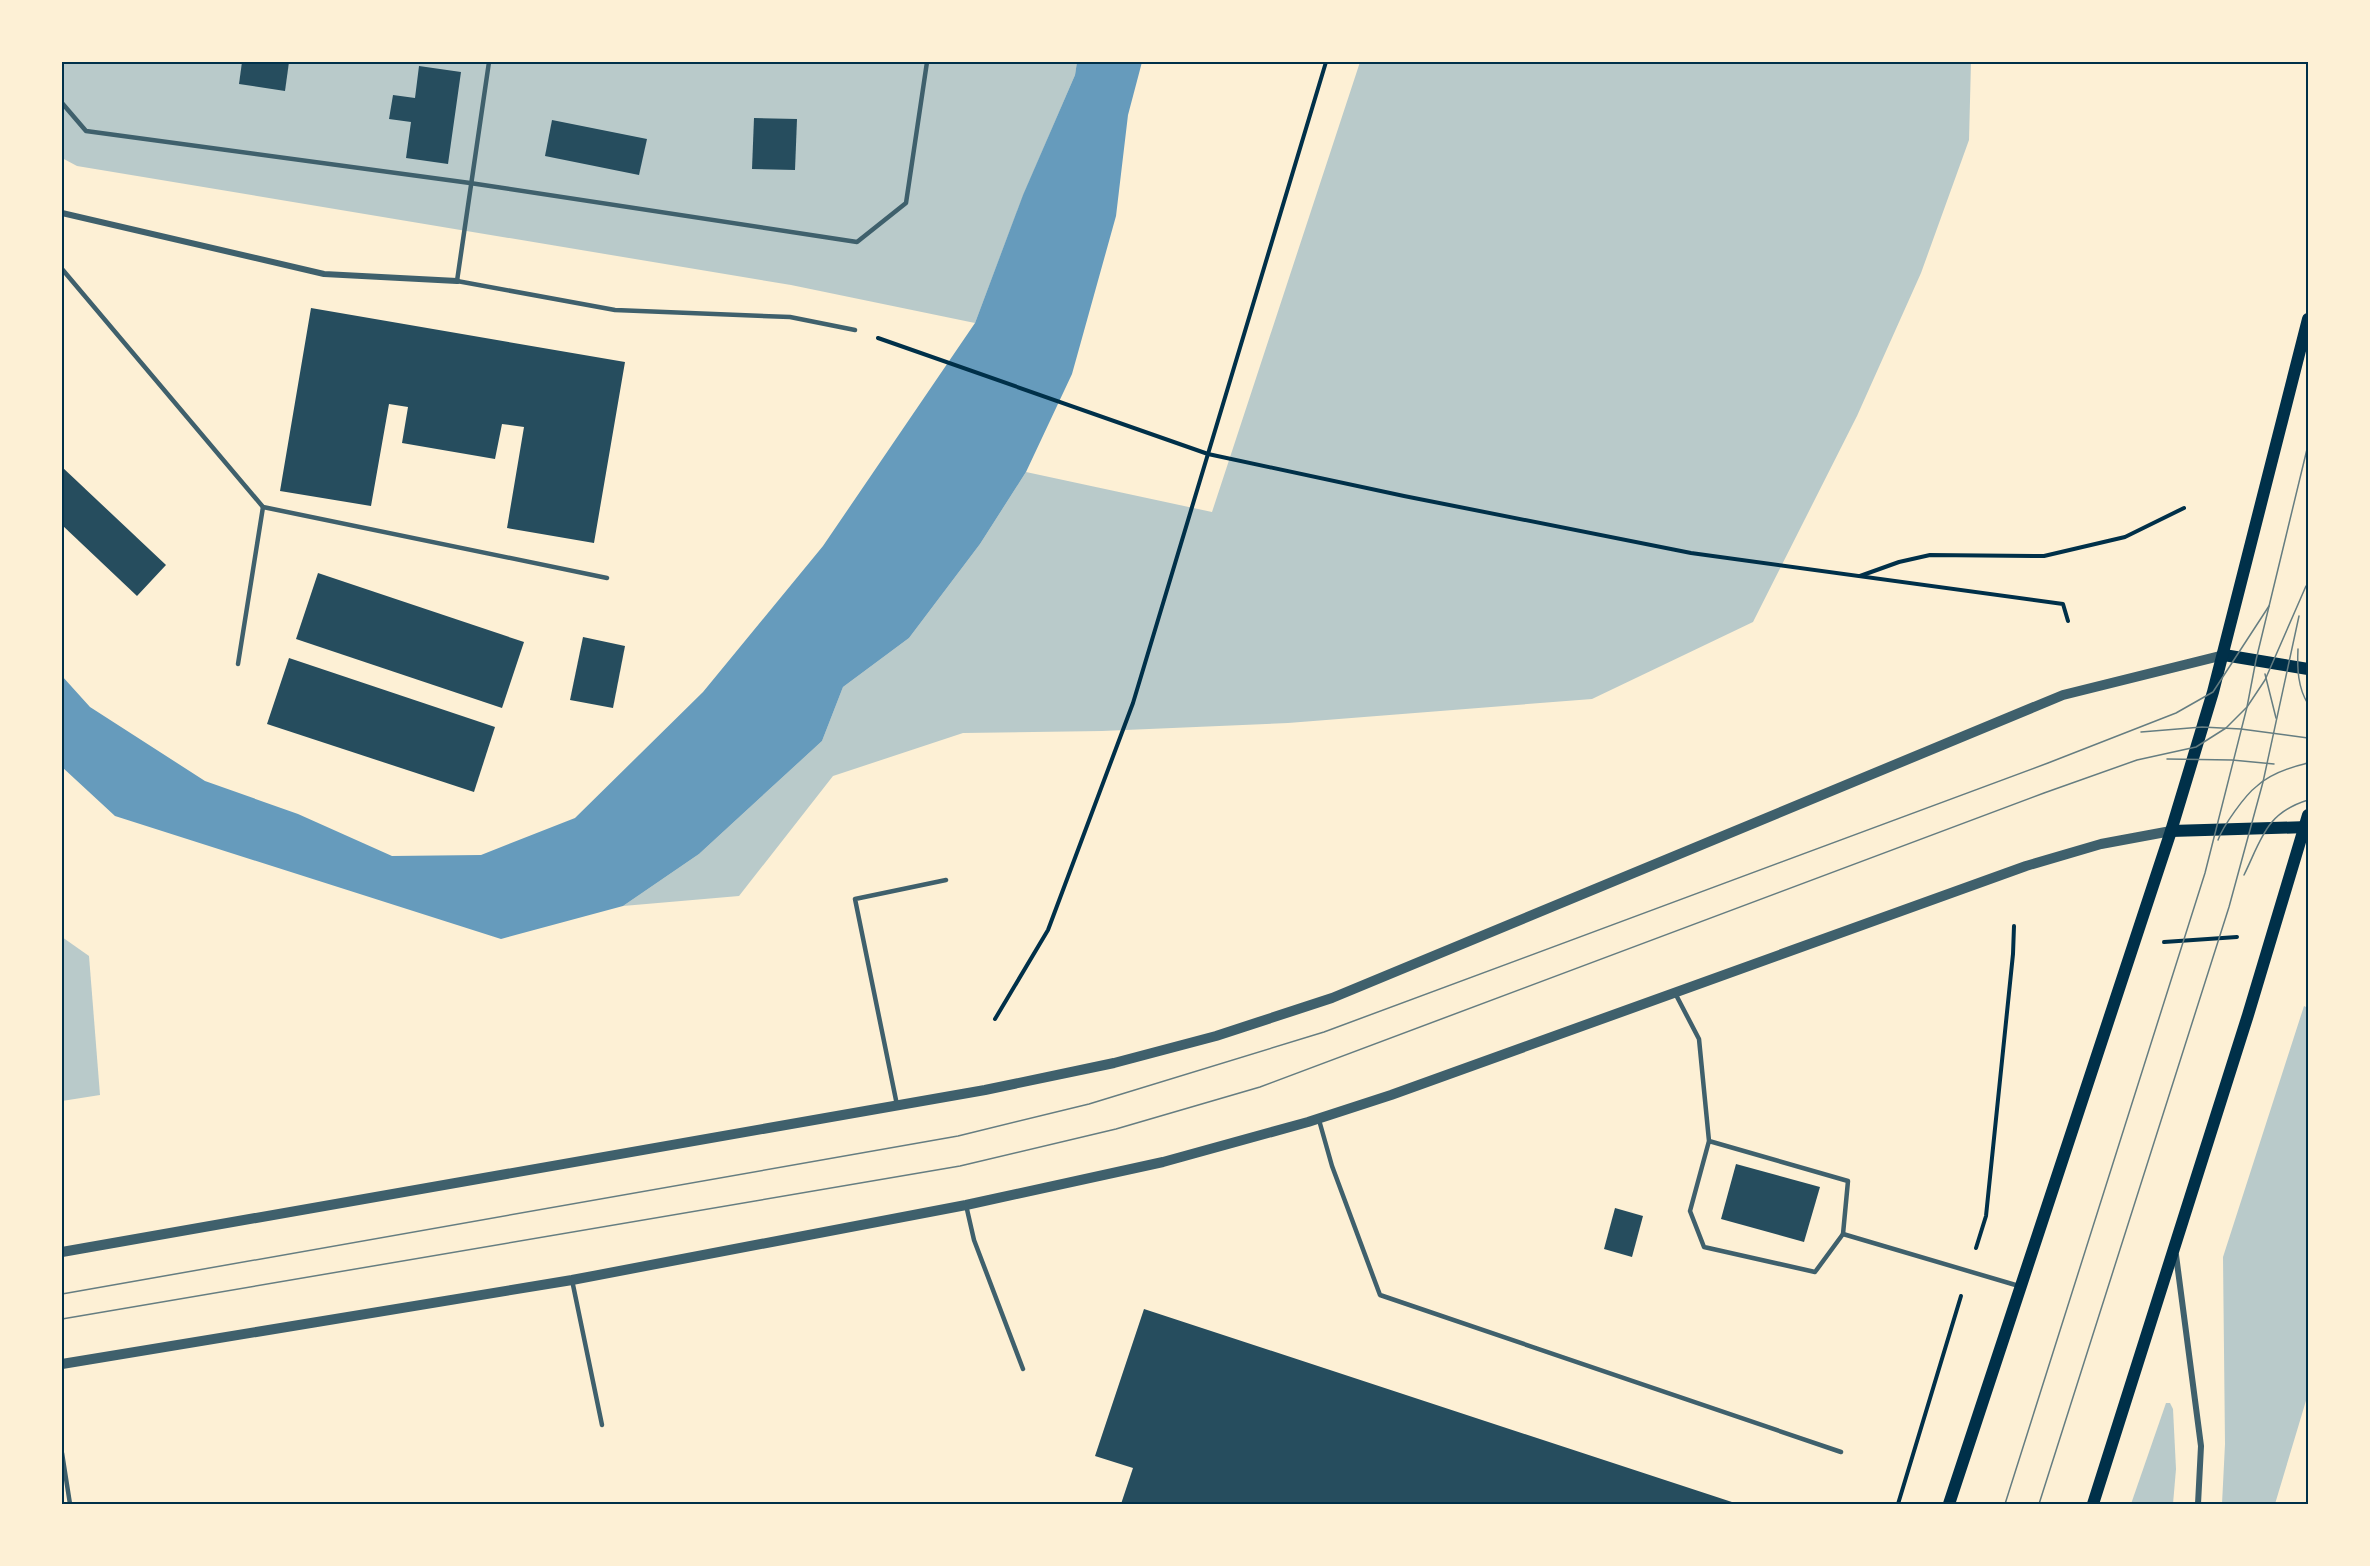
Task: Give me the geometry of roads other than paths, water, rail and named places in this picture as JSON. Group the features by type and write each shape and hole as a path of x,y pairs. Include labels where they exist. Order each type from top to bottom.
{"main road":[{"path":"1949,1504 2170,831 2224,655 2308,320"},
{"path":"2224,655 2308,669"},
{"path":"2093,1504 2263,969 2307,822 2170,831"}],"street":[{"path":"62,213 324,274 457,281"},
{"path":"62,1252 897,1106 1114,1064 1216,1036 1332,998 2063,695 2224,655"},
{"path":"62,1364 572,1280 966,1205 1163,1162 1319,1119 1482,1063 2026,866 2101,844 2170,831"},
{"path":"2175,1248 2201,1446 2198,1504"}],"lane":[{"path":"489,62 457,281 615,310 790,317 855,330"},
{"path":"62,103 86,131 471,183 857,242 906,203 927,62"},
{"path":"62,269 263,507 607,578"},
{"path":"238,664 263,507"},
{"path":"897,1106 855,898 946,880"},
{"path":"1675,993 1699,1039 1709,1141 1690,1211 1704,1247 1815,1272 1843,1234 1848,1181 1709,1141"},
{"path":"1319,1119 1332,1166 1380,1295 1841,1452"},
{"path":"966,1205 974,1240 1023,1369"},
{"path":"1843,1234 2020,1286"},
{"path":"572,1280 602,1425"},
{"path":"62,1453 69,1504"}],"water":[{"path":"1077,62 1142,62 1128,115 1116,216 1072,374 1026,472 980,544 909,638 843,687 822,741 699,854 623,906 501,939 115,816 62,767 62,676 90,707 205,781 298,814 392,856 481,855 575,818 703,692 823,546 975,323 1023,195 1075,75"}],"tram line":[{"path":"2005,1504 2205,873 2247,707 2256,660 2308,445"},
{"path":"62,1319 960,1166 1116,1129 1260,1087 2044,793 2137,760 2196,747 2226,728 2247,707 2265,680 2306,586"},
{"path":"62,1294 958,1136 1089,1104 1324,1032 2048,763 2176,713 2213,692 2269,606"},
{"path":"2039,1504 2229,907 2263,782 2299,616"},
{"path":"2298,649 2299,678 2308,704"},
{"path":"2265,674 2276,718"},
{"path":"2141,732 2202,727 2241,729 2308,738"},
{"path":"2167,759 2232,760 2274,764"},
{"path":"2218,840 2235,811 2257,786 2281,772 2308,763"},
{"path":"2244,875 2267,828 2283,812 2308,800"}]}
